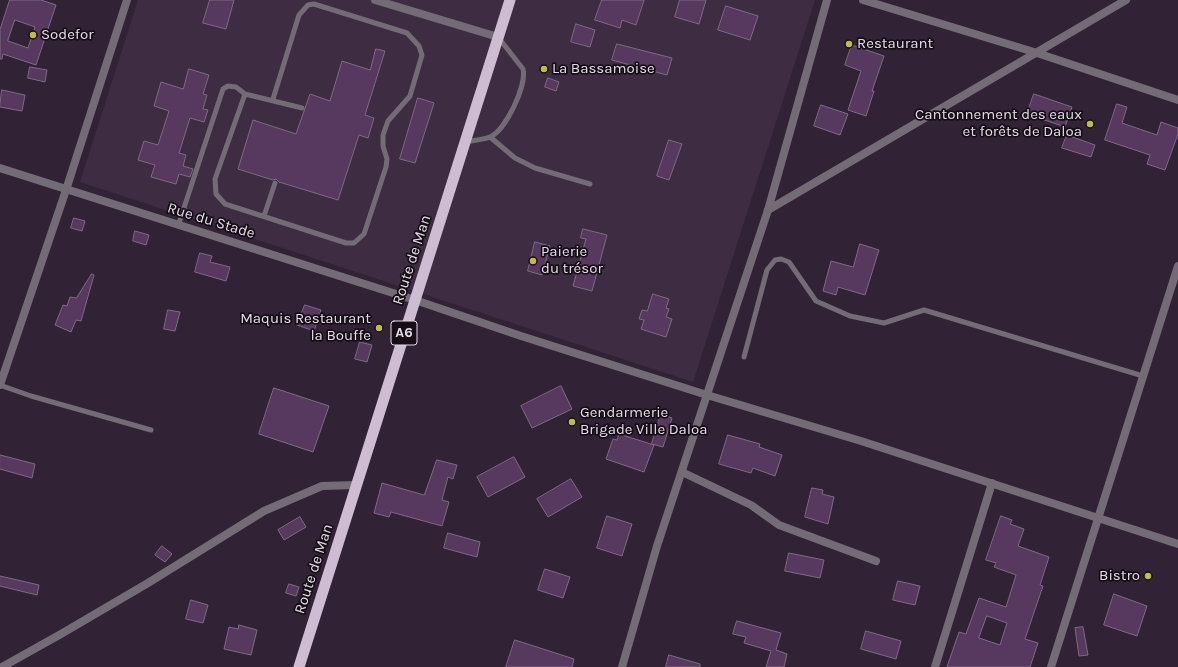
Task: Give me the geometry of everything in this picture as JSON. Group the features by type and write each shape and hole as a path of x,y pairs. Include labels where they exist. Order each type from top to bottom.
{"highway":[{"name":"Route de Man","path":"299,667 510,0"}],"street":[{"path":"0,385 66,190 127,0"},
{"path":"375,0 498,37"},
{"path":"622,667 657,546 768,210 826,0"},
{"path":"863,0 1034,52 1178,100"},
{"path":"768,210 1034,52 1126,0"},
{"name":"Rue du Stade","path":"0,168 707,395 861,441 1178,544"},
{"path":"1051,667 1178,266"},
{"path":"682,472 751,505 779,525 876,561"},
{"path":"935,667 992,483"},
{"path":"2,667 62,634 141,587 264,511 322,486 356,485"}],"lane":[{"path":"245,94 215,179 216,194 225,204 346,243 354,243 364,234 386,167 387,159 383,146 383,135 388,121 410,96 422,55 420,46 407,33 314,4 308,5 300,15 273,99"},
{"path":"465,142 490,137 497,132 516,104 524,74 523,69 498,37"},
{"path":"178,226 223,90 228,86 236,87 245,94 273,99 302,108"},
{"path":"490,137 515,158 528,164 590,184"},
{"path":"264,216 275,183"},
{"path":"744,356 766,270 774,260 781,259 789,262 816,300 850,316 884,323 924,310 1143,376"},
{"path":"0,385 31,396 151,430"}],"shaded area":[{"path":"138,0 815,0 693,382 80,182"}],"building":[{"path":"10,0 41,0 56,5 36,65 3,54 2,59 0,59 0,30","holes":["15,20 35,27 28,48 8,41"]},
{"path":"210,0 234,0 226,29 203,23"},
{"path":"602,0 644,0 636,25 622,20 620,28 595,20"},
{"path":"680,0 706,0 699,24 675,17"},
{"path":"726,6 758,16 750,40 718,30"},
{"path":"576,24 595,30 590,47 571,42"},
{"path":"617,44 672,58 667,75 612,60"},
{"path":"852,45 884,56 872,91 874,91 866,116 848,110 861,71 845,65"},
{"path":"376,49 385,51 365,115 374,118 368,138 359,135 338,200 279,182 276,179 273,180 238,169 253,120 296,134 310,94 330,101 342,61 370,70"},
{"path":"30,67 47,70 45,82 28,78"},
{"path":"189,69 209,75 203,94 207,95 203,109 208,110 204,122 190,118 179,153 186,155 183,166 193,169 190,177 179,174 176,184 151,177 155,165 138,160 144,141 158,145 169,111 154,106 161,82 183,89"},
{"path":"548,78 559,82 556,91 545,87"},
{"path":"2,90 25,95 22,111 0,107"},
{"path":"1034,94 1072,107 1065,127 1027,114"},
{"path":"418,98 434,103 415,163 400,159"},
{"path":"1117,104 1127,107 1122,123 1157,135 1161,122 1178,128 1178,134 1165,170 1147,164 1150,155 1105,140"},
{"path":"821,105 848,114 840,135 814,126"},
{"path":"1067,135 1095,145 1091,157 1062,148"},
{"path":"669,140 682,144 669,180 657,176"},
{"path":"74,218 85,221 82,231 71,228"},
{"path":"583,229 607,235 592,291 573,286 586,239 581,238"},
{"path":"135,231 149,235 146,245 133,241"},
{"path":"535,242 550,246 542,275 528,271"},
{"path":"860,244 879,250 865,295 838,287 836,295 823,291 831,261 853,267"},
{"path":"200,253 212,256 210,262 230,267 226,281 195,272"},
{"path":"92,274 94,275 81,321 76,320 71,332 55,325 63,305 67,306 70,297 76,298"},
{"path":"653,294 669,299 666,308 669,309 666,317 672,319 666,337 641,329 644,320 639,319 642,310 647,311"},
{"path":"305,305 321,310 314,331 297,325"},
{"path":"168,310 180,312 175,331 164,329"},
{"path":"360,342 372,345 367,362 355,359"},
{"path":"561,386 572,409 532,428 521,406"},
{"path":"274,388 329,406 313,452 259,434"},
{"path":"661,414 672,418 663,447 652,444"},
{"path":"619,434 654,445 644,472 606,459 613,439 617,440"},
{"path":"728,435 760,444 759,447 782,455 775,476 753,468 751,473 719,464"},
{"path":"0,455 35,464 32,478 0,469"},
{"path":"514,457 525,477 488,497 477,477"},
{"path":"437,460 457,465 453,479 448,477 442,500 449,502 442,526 391,512 389,517 374,513 382,483 424,495"},
{"path":"571,479 582,497 548,517 537,499"},
{"path":"812,488 823,490 822,494 834,497 828,524 805,517"},
{"path":"607,516 632,524 622,556 597,548"},
{"path":"1001,516 1012,520 1010,524 1024,529 1018,546 1049,557 1040,585 1043,586 1025,639 1038,643 1030,667 947,667 959,632 966,634 979,598 1006,607 1016,575 994,567 996,563 986,560","holes":["987,616 1007,623 1000,645 979,638"]},
{"path":"300,517 306,527 284,540 278,530"},
{"path":"448,533 480,542 477,557 444,548"},
{"path":"162,546 172,554 165,562 155,555"},
{"path":"789,553 824,560 820,578 785,571"},
{"path":"545,569 570,577 563,598 538,590"},
{"path":"0,576 39,585 37,595 0,586"},
{"path":"898,581 920,586 915,605 893,600"},
{"path":"289,584 299,587 296,596 286,593"},
{"path":"1114,594 1147,606 1137,636 1104,625"},
{"path":"191,600 208,605 203,623 186,619"},
{"path":"737,621 781,633 776,650 787,654 784,667 766,667 771,651 744,643 746,637 733,634"},
{"path":"239,625 257,630 251,655 224,649 229,627 238,629"},
{"path":"1083,627 1088,655 1079,656 1075,628"},
{"path":"866,631 901,641 896,659 861,649"},
{"path":"515,640 574,659 572,667 506,667"},
{"path":"669,655 700,664 700,667 666,667"}],"place":[{"name":"Sodefor","path":"33,35"},
{"name":"Restaurant","path":"849,44"},
{"name":"La Bassamoise","path":"544,69"},
{"name":"Cantonnement des eaux et forêts de Daloa","path":"1090,124"},
{"name":"Paierie du trésor","path":"533,261"},
{"name":"Maquis Restaurant la Bouffe","path":"379,328"},
{"name":"Gendarmerie Brigade Ville Daloa","path":"572,422"},
{"name":"Bistro","path":"1148,576"}]}
